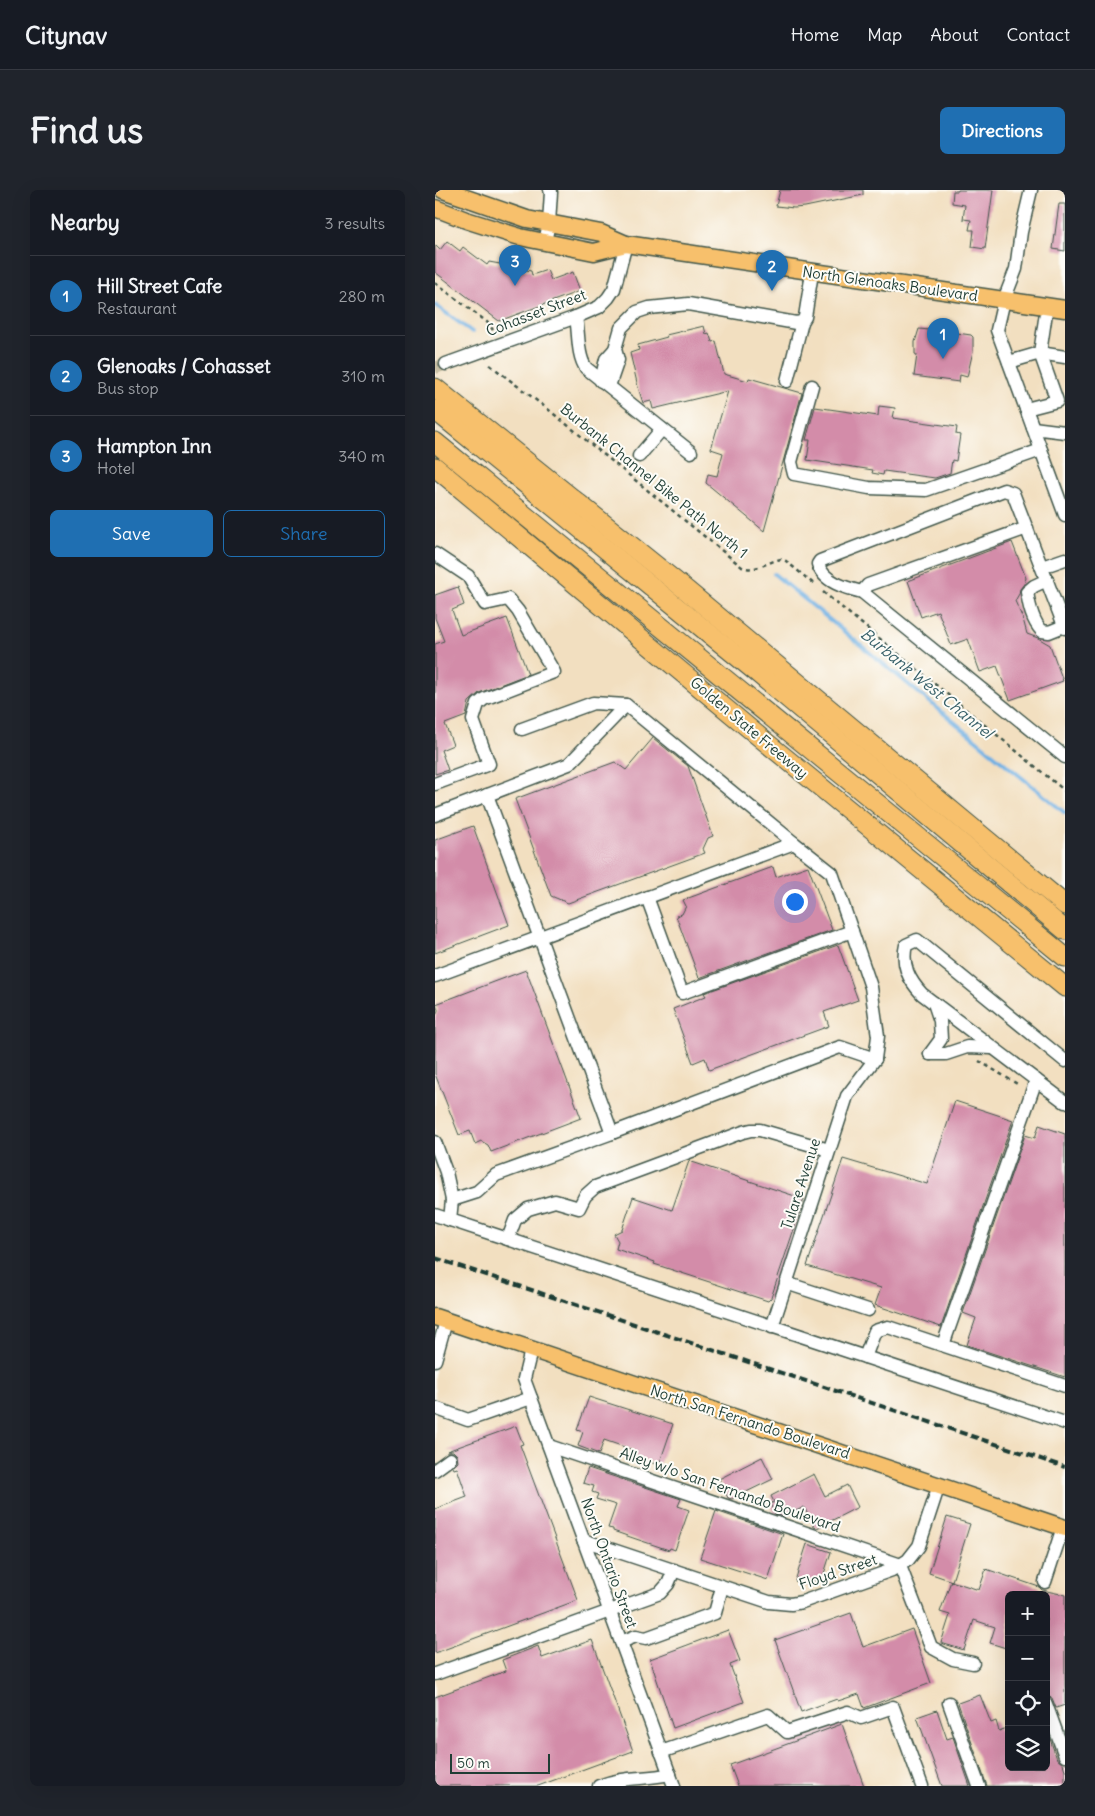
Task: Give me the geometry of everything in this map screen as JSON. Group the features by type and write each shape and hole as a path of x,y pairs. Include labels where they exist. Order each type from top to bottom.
{"highway":[{"path":"437,390 686,590 1065,905"},
{"path":"435,410 754,670 1065,930"},
{"path":"435,442 1065,957"},
{"name":"Golden State Freeway","path":"435,467 762,739 1065,987"}],"main road":[{"name":"North Glenoaks Boulevard","path":"443,190 527,219 601,233 626,244 1065,309"},
{"name":"North Glenoaks Boulevard","path":"435,208 520,237 594,252 626,244"},
{"name":"North San Fernando Boulevard","path":"441,1319 1064,1527"}],"street":[{"path":"545,242 549,223 551,192 549,190"},
{"path":"1031,190 1021,232 1016,269 1004,300 997,330 1065,515"},
{"name":"Cohasset Street","path":"446,364 577,317 599,307 609,298 614,289 626,244"},
{"path":"787,381 802,322 805,317 812,273"},
{"path":"605,383 606,359 615,349 621,328 637,312 649,308 688,304 797,323 802,322"},
{"path":"1026,409 1057,401 1040,353 1047,306"},
{"path":"577,317 581,360 586,368 691,452"},
{"path":"1009,362 1040,353 1065,357"},
{"path":"812,386 791,462 795,474 869,488 926,490 1041,450"},
{"path":"1033,428 1065,432"},
{"path":"639,456 662,429"},
{"path":"1047,580 1034,586 1027,592 1032,614 1038,627 1042,631 1049,632 1065,627 1047,580 1027,528 1013,493 1005,490 820,561 818,564 825,576 842,588 862,592 1065,757"},
{"path":"862,592 868,585 1027,528"},
{"path":"435,554 468,576 485,604 508,599 518,611 554,672 484,699 478,704 473,720 489,764 435,784"},
{"path":"1042,567 1065,559"},
{"path":"452,1200 477,1192 496,1175 840,1048 875,1059 878,1036 871,987 832,873 626,704 593,703 522,729"},
{"path":"435,815 569,764 626,704"},
{"path":"487,795 612,1133"},
{"path":"435,976 794,842"},
{"path":"647,897 682,993 852,931"},
{"path":"1065,1061 917,940 906,945 903,956 906,968 911,982 922,994 1065,1102"},
{"path":"934,1003 940,1021 941,1039 930,1054 946,1054 967,1046 992,1048"},
{"name":"Tulare Avenue","path":"772,1326 847,1096 875,1059"},
{"path":"943,1345 1036,1080"},
{"path":"508,1239 515,1220 528,1209 555,1201 579,1208 585,1196 595,1187 743,1132 760,1130 829,1150"},
{"path":"435,1142 446,1172 452,1200 450,1220"},
{"path":"435,1215 1065,1424"},
{"path":"786,1283 868,1310"},
{"path":"435,1360 441,1319"},
{"path":"865,1357 875,1331 887,1327 1065,1386"},
{"name":"North Ontario Street","path":"531,1350 524,1379 672,1780"},
{"path":"435,1408 469,1420 531,1398"},
{"name":"Alley w/o San Fernando Boulevard","path":"549,1446 901,1565"},
{"path":"435,1470 450,1459"},
{"name":"Floyd Street","path":"583,1540 769,1602 791,1604 813,1600 901,1565 919,1546 939,1485"},
{"path":"1045,1582 1064,1527"},
{"path":"901,1565 931,1646 953,1659 973,1663"},
{"path":"435,1674 660,1593 668,1584 673,1570"},
{"path":"621,1642 637,1636 647,1638 715,1613 722,1586"},
{"path":"949,1703 979,1786"},
{"path":"661,1752 768,1715 787,1732 848,1712 861,1718 893,1707 922,1786"},
{"path":"1050,1715 1065,1756"},
{"path":"599,1786 614,1780 652,1778 672,1780"}],"path":[{"path":"435,283 487,322 493,330"},
{"name":"Burbank Channel Bike Path North 1","path":"490,365 549,410 742,567 756,569 781,559 816,586"},
{"path":"823,592 1065,791"},
{"path":"955,1051 973,1057 1032,1093"}],"building":[{"path":"780,190 863,190 863,195 794,208 776,206"},
{"path":"993,190 985,249 972,247 974,230 969,230 971,220 963,219 965,205 952,203 953,191"},
{"path":"1059,204 1065,204 1065,251 1053,249"},
{"path":"447,241 460,251 463,247 487,265 489,262 500,264 501,259 515,262 514,267 531,271 532,275 547,270 551,280 573,272 580,291 499,321 435,272 435,245 440,250"},
{"path":"704,326 706,334 709,333 712,342 716,341 724,374 748,381 749,378 802,393 764,531 706,483 708,474 717,476 723,453 711,449 728,391 653,409 651,401 643,403 638,387 630,353 639,350 638,345 667,337 666,335"},
{"path":"919,329 971,335 973,337 973,351 967,377 960,375 959,382 914,376 917,355 915,354 915,342"},
{"path":"879,406 895,408 893,418 957,427 956,434 960,435 956,461 952,460 950,473 935,478 884,471 883,475 872,473 873,470 807,460 810,440 806,440 815,407 878,416"},
{"path":"1012,542 1026,578 1015,601 1027,634 1050,645 1063,681 1010,700 997,666 980,672 968,639 951,645 938,611 921,617 908,581"},
{"path":"458,587 464,605 452,610 461,635 507,618 528,674 479,693 469,702 466,716 445,724 453,745 441,750 448,770 435,774 435,644 444,641 435,618 435,595"},
{"path":"653,738 688,766 713,836 708,838 703,849 705,853 568,903 551,896 515,799 615,762 626,770"},
{"path":"473,826 509,925 435,953 435,840"},
{"path":"808,866 832,930 699,978 676,916 682,914 686,906 683,900 773,867 776,877"},
{"path":"838,945 858,1000 824,1012 829,1026 709,1070 705,1058 693,1063 673,1009 706,996 704,993"},
{"path":"526,970 581,1118 491,1152 488,1145 481,1141 475,1144 470,1131 459,1135 435,1074 435,1017 438,1010 436,1004"},
{"path":"955,1101 1013,1120 941,1327 875,1305 881,1288 807,1266 843,1159 927,1184"},
{"path":"1039,1125 1065,1134 1065,1377 967,1345 976,1318 963,1313 1025,1135 1035,1138"},
{"path":"689,1161 804,1199 771,1298 768,1301 654,1264 655,1262 616,1249 618,1241 614,1234 622,1230 633,1197 672,1210"},
{"path":"589,1397 673,1424 659,1465 631,1456 633,1450 604,1440 599,1454 578,1446 583,1432 577,1430"},
{"path":"516,1426 523,1444 520,1445 578,1600 435,1653 435,1509 467,1497 457,1468 454,1469 453,1467 458,1462 457,1455 453,1451 447,1451"},
{"path":"762,1457 773,1479 732,1499 728,1498 719,1479"},
{"path":"588,1468 681,1499 678,1506 689,1510 675,1550 670,1548 669,1550 608,1528 616,1505 596,1499 598,1494 592,1492 594,1486 583,1483"},
{"path":"814,1474 825,1496 847,1485 858,1507 817,1528 814,1527 804,1507 784,1517 775,1514 770,1504 774,1502 771,1496"},
{"path":"716,1511 783,1534 768,1580 700,1558"},
{"path":"947,1517 970,1524 952,1581 929,1573"},
{"path":"807,1544 831,1552 823,1577 805,1584 795,1581"},
{"path":"986,1569 1047,1591 1005,1591 1005,1648 990,1643 995,1627 974,1620 964,1650 941,1643 950,1615 940,1612 951,1581 979,1590"},
{"path":"1050,1592 1065,1595 1065,1705 1056,1708 1050,1697"},
{"path":"851,1613 863,1647 912,1629 931,1683 864,1708 859,1694 838,1701 837,1699 801,1712 775,1640"},
{"path":"728,1630 740,1661 730,1665 744,1702 673,1728 650,1659"},
{"path":"592,1640 633,1751 538,1786 435,1786 435,1697 506,1671 502,1660 538,1646 542,1658"},
{"path":"980,1695 991,1723 996,1721 999,1731 1005,1729 1005,1771 1050,1771 1050,1739 1057,1759 1063,1764 1065,1770 1065,1786 987,1786 958,1703"},
{"path":"937,1710 947,1739 953,1737 970,1786 942,1786 917,1717"},
{"path":"842,1724 864,1786 738,1786 730,1765"}],"waterway":[{"name":"Burbank West Channel","path":"435,305 472,332"},
{"name":"Burbank West Channel","path":"774,574 1065,813"}],"tunnel":[{"path":"435,368 446,364"}],"railway":[{"path":"435,1258 1065,1467"}],"place":[{"name":"Hampton Inn","path":"515,286"},
{"name":"Glenoaks / Cohasset","path":"772,291"},
{"name":"Hill Street Cafe","path":"943,359"}]}
